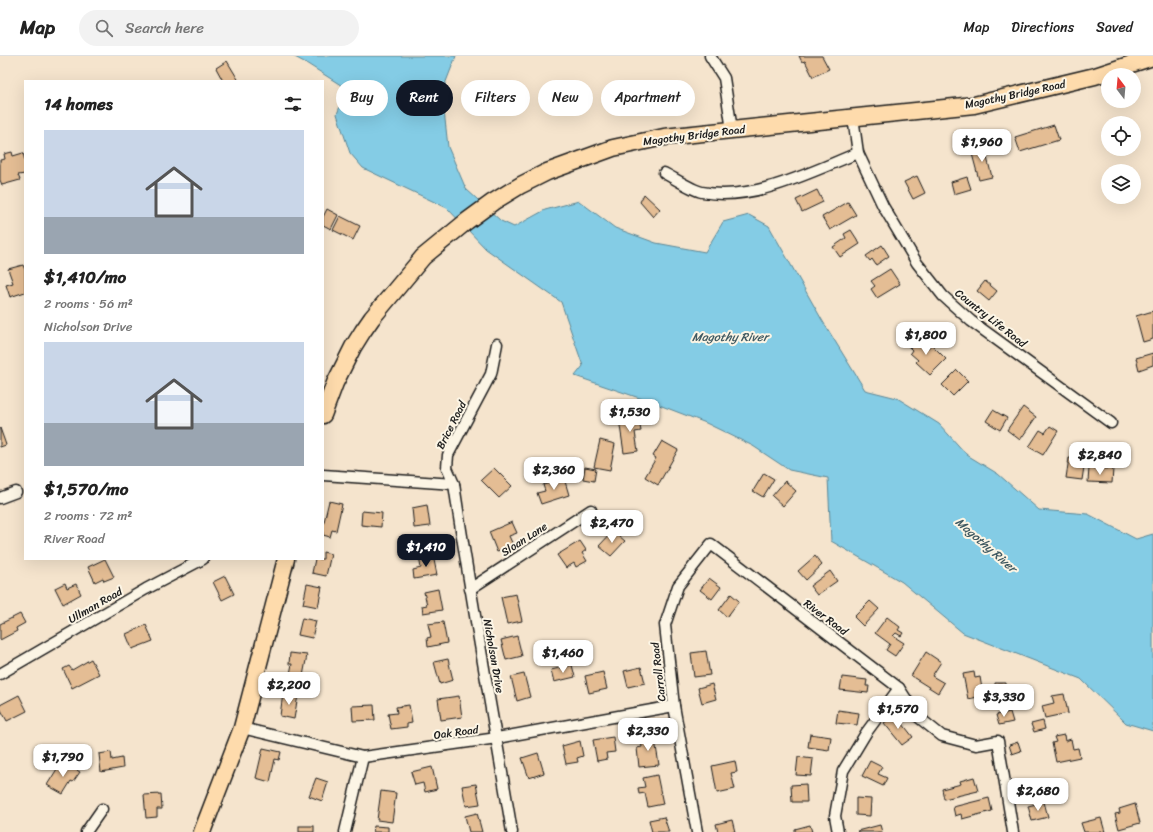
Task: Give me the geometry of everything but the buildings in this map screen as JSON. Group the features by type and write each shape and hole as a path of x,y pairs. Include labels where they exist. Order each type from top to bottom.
{"main road":[{"name":"Magothy Bridge Road","path":"324,412 335,383 350,353 372,318 423,257 493,202 521,185 547,172 613,148 664,137 974,105 1095,76 1153,57"},
{"path":"202,832 242,728 286,560"}],"street":[{"path":"710,56 724,78 732,130"},
{"name":"Country Life Road","path":"853,117 858,153 886,212 917,263 943,296 971,321 1111,423"},
{"path":"664,173 701,192 730,194 757,190 787,181 858,153"},
{"name":"Brice Road","path":"454,484 446,468 448,455 491,374 497,344"},
{"path":"324,475 454,484"},
{"name":"Nicholson Drive","path":"454,484 470,589 497,738 512,832"},
{"path":"0,498 16,492"},
{"name":"Sloan Lane","path":"470,589 591,510"},
{"name":"River Road","path":"711,544 899,688 917,716 942,736 976,745 998,741 1013,832"},
{"name":"Carroll Road","path":"697,832 674,706 665,624 678,586 711,544"},
{"name":"Ullman Road","path":"0,674 146,589 201,560"},
{"path":"838,832 835,816 843,771 866,732 899,688"},
{"name":"Oak Road","path":"242,728 363,757 497,738 674,706"},
{"path":"345,832 363,757"},
{"path":"86,832 102,809"}],"water":[{"name":"Magothy River","path":"293,56 456,56 447,80 396,80 396,116 445,116 448,147 466,189 501,221 514,227 545,210 579,201 615,228 656,243 705,252 723,222 749,215 769,226 822,320 865,390 897,398 939,424 967,455 998,474 1039,510 1088,514 1136,539 1153,534 1153,731 1126,723 1081,679 963,633 902,582 831,541 828,478 789,470 753,446 706,423 654,403 575,376 583,366 561,302 486,249 447,208 363,168 350,153 338,116 388,116 388,80 336,80 336,82"}]}
